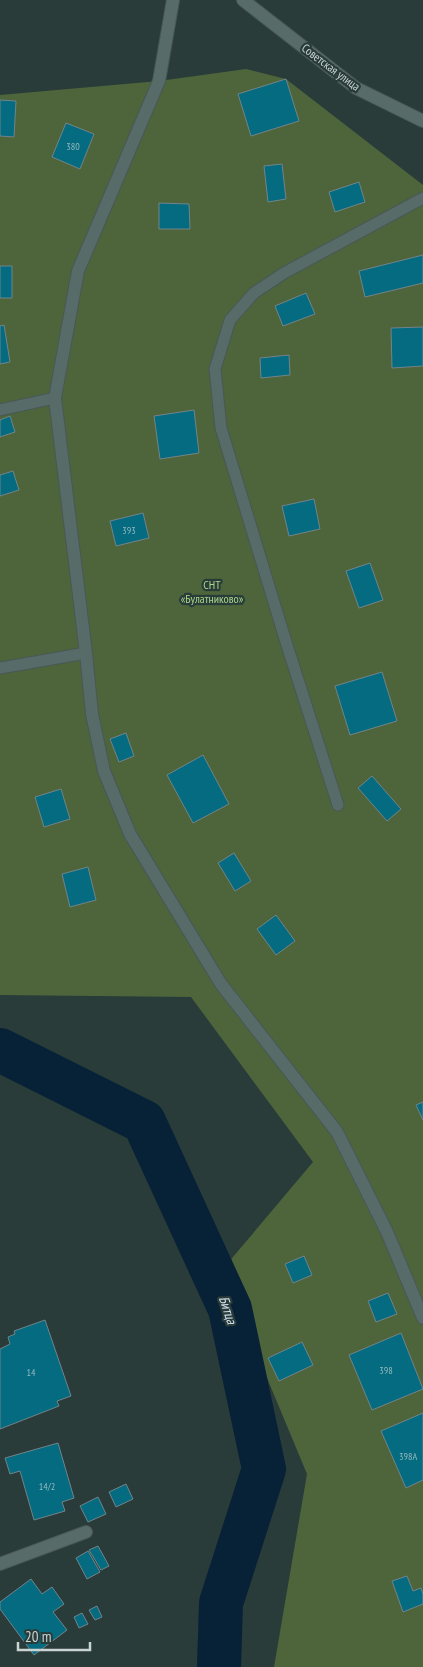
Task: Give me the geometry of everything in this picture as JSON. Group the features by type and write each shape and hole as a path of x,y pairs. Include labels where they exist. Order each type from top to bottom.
{"street":[{"path":"173,0 159,81 78,271 55,398 92,714 104,770 130,834 221,984 337,1132 387,1232 423,1318"},
{"name":"Советская улица","path":"245,0 356,88 423,121"},
{"path":"0,1562 86,1532"}],"lane":[{"path":"338,805 221,428 216,369 230,320 254,293 284,274 423,198"},
{"path":"0,410 55,398"},
{"path":"0,668 86,653"}],"green space":[{"name":"СНТ «Булатниково»","path":"246,69 286,79 423,185 423,1667 274,1667 307,1474 222,1270 313,1162 191,997 0,995 0,95 159,81"}],"building":[{"path":"286,79 299,121 251,136 238,94"},
{"path":"0,100 16,101 14,137 0,136"},
{"path":"66,123 94,134 80,169 52,157"},
{"path":"282,164 286,199 268,202 264,166"},
{"path":"359,182 365,202 335,212 329,192"},
{"path":"159,203 189,204 190,229 159,229"},
{"path":"423,255 423,283 365,297 359,271"},
{"path":"0,266 12,266 12,298 0,298"},
{"path":"306,293 315,314 283,326 275,306"},
{"path":"4,325 10,362 0,364 0,326"},
{"path":"423,327 423,366 392,368 391,328"},
{"path":"289,355 290,375 261,378 260,358"},
{"path":"194,410 199,453 160,459 154,416"},
{"path":"10,416 15,432 0,437 0,420"},
{"path":"13,471 19,490 0,496 0,475"},
{"path":"314,499 320,529 289,536 282,506"},
{"path":"143,513 149,538 116,546 110,521"},
{"path":"370,563 383,600 359,608 346,571"},
{"path":"382,672 397,721 350,735 335,686"},
{"path":"126,733 134,756 119,762 110,739"},
{"path":"203,755 229,804 193,823 167,775"},
{"path":"372,776 401,809 387,821 358,788"},
{"path":"61,789 70,819 44,827 35,797"},
{"path":"234,853 251,881 235,891 218,863"},
{"path":"88,867 96,900 70,907 62,874"},
{"path":"276,915 295,941 276,955 257,929"},
{"path":"423,1102 423,1120 416,1105"},
{"path":"304,1256 312,1275 293,1283 285,1264"},
{"path":"388,1293 397,1314 376,1322 368,1301"},
{"path":"45,1320 71,1396 57,1401 59,1406 0,1429 0,1349 10,1344 8,1337 15,1334 14,1331"},
{"path":"401,1333 423,1389 372,1410 349,1355"},
{"path":"302,1342 313,1365 279,1381 268,1358"},
{"path":"423,1413 423,1480 406,1488 381,1431"},
{"path":"58,1443 74,1498 62,1502 65,1511 34,1520 20,1471 10,1474 5,1458"},
{"path":"126,1484 133,1499 116,1507 109,1492"},
{"path":"98,1497 106,1514 88,1522 80,1506"},
{"path":"98,1546 109,1566 101,1570 89,1550"},
{"path":"88,1551 100,1572 87,1579 76,1558"},
{"path":"407,1576 413,1591 421,1588 423,1604 403,1612 392,1581"},
{"path":"31,1579 42,1594 52,1587 64,1604 53,1612 67,1630 34,1655 0,1609 0,1602"},
{"path":"97,1606 102,1617 95,1620 89,1610"},
{"path":"82,1613 88,1624 79,1628 74,1617"}],"waterway":[{"name":"Битца","path":"0,1050 144,1122 230,1309 264,1469 221,1603 219,1667"}]}
